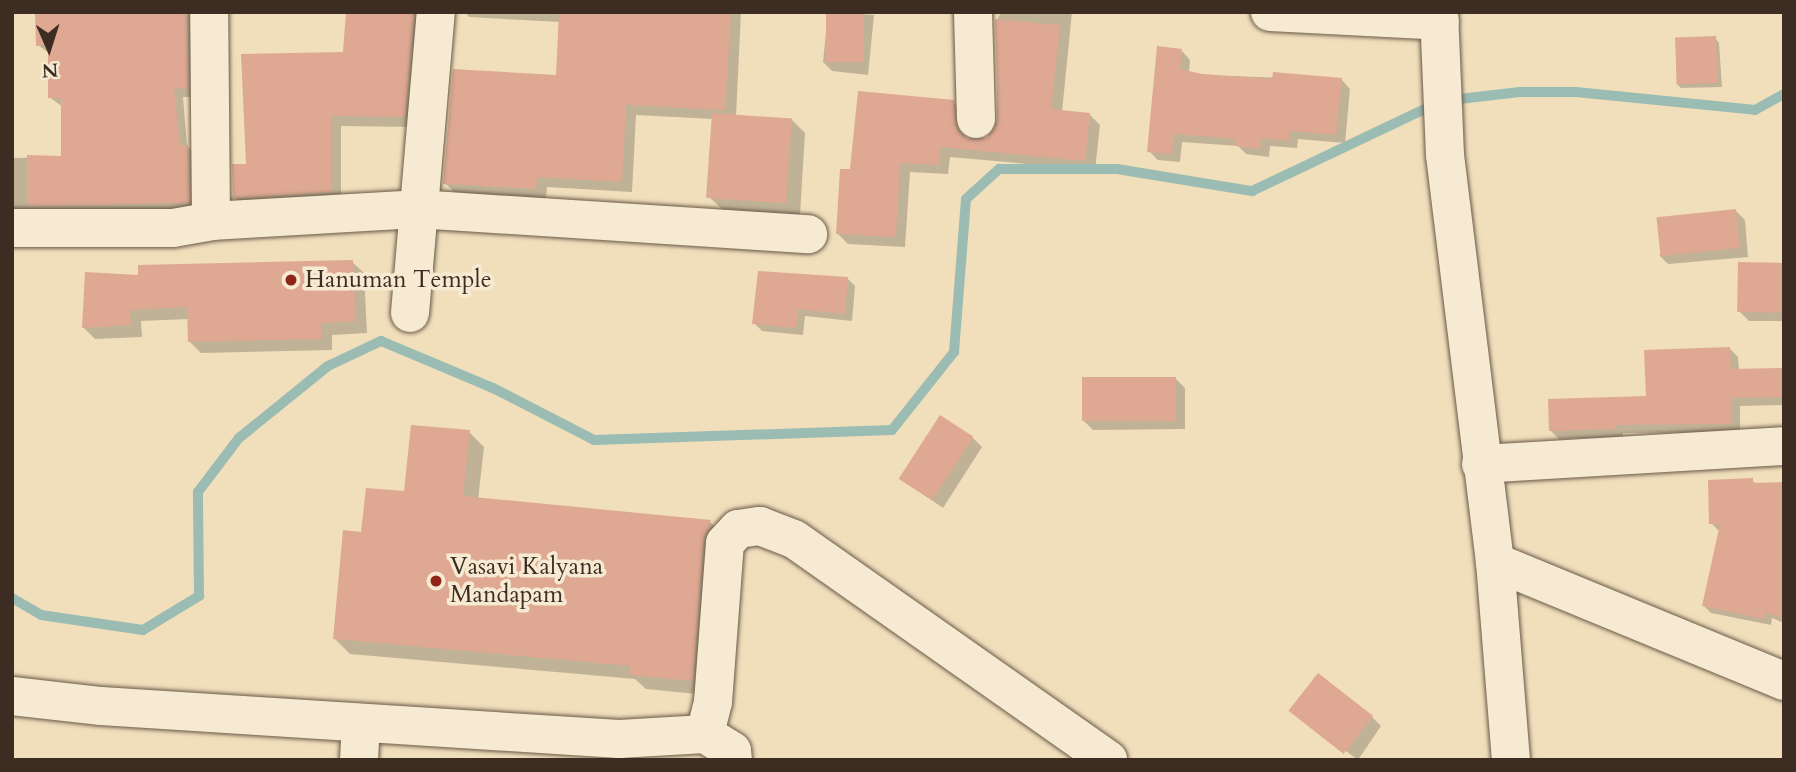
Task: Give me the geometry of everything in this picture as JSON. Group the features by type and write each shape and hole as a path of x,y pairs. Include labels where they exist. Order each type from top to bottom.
{"street":[{"path":"209,12 211,221"},
{"path":"411,313 417,209 436,12"},
{"path":"972,12 976,120"},
{"path":"1270,12 1440,17 1438,61 1445,155 1494,562 1511,760"},
{"path":"12,228 173,228 211,221 417,209 808,234"},
{"path":"1481,464 1784,446"},
{"path":"705,734 713,702 725,543 738,529 760,526 794,539 1108,760"},
{"path":"1494,562 1784,681"},
{"path":"12,696 360,741 620,739 705,734 732,751 733,760"}],"building":[{"path":"186,12 188,88 174,89 180,146 188,145 189,203 27,206 27,155 61,156 61,98 48,98 48,45 36,46 35,13"},
{"path":"346,12 414,12 405,117 331,116 331,192 233,198 232,164 246,164 241,54 343,52"},
{"path":"559,12 731,12 725,110 626,105 622,182 537,177 536,189 443,184 453,69 556,75"},
{"path":"826,12 864,12 864,62 826,62"},
{"path":"995,19 1060,25 1051,109 1090,113 1085,161 940,147 939,165 900,163 896,237 836,234 840,169 850,169 858,91 954,100 958,131 966,138 987,138 998,118"},
{"path":"1716,36 1718,83 1677,84 1675,37"},
{"path":"1157,46 1182,49 1180,69 1202,74 1272,79 1273,72 1342,78 1336,135 1290,131 1289,141 1261,138 1260,149 1235,146 1236,139 1174,134 1172,154 1147,152"},
{"path":"712,113 792,119 786,203 706,198"},
{"path":"1736,209 1740,248 1661,256 1656,217"},
{"path":"353,260 356,321 321,323 321,339 188,342 187,307 130,310 131,325 82,328 85,272 138,275 138,265"},
{"path":"1738,262 1784,263 1783,313 1737,312"},
{"path":"758,271 848,277 845,314 798,309 796,328 752,324"},
{"path":"1730,347 1731,369 1784,368 1784,397 1732,398 1732,424 1615,425 1615,429 1549,431 1548,399 1646,396 1644,350"},
{"path":"1082,377 1176,377 1176,421 1082,421"},
{"path":"940,415 974,437 932,501 899,479"},
{"path":"411,425 470,430 463,496 711,520 703,541 693,681 629,675 630,666 333,639 343,530 361,532 366,488 404,491"},
{"path":"1753,478 1753,483 1784,482 1784,619 1765,612 1764,619 1702,606 1720,524 1709,524 1708,480"},
{"path":"1318,673 1373,716 1344,754 1288,711"}],"waterway":[{"path":"1451,100 1520,92 1576,92 1755,110 1784,94"},
{"path":"12,598 41,615 143,630 199,596 198,492 239,438 328,366 381,341 493,388 594,440 892,430 954,352 966,199 999,169 1117,169 1252,191 1433,105"}],"place":[{"name":"Hanuman Temple","path":"291,280"},
{"name":"Vasavi Kalyana Mandapam","path":"436,581"}]}
